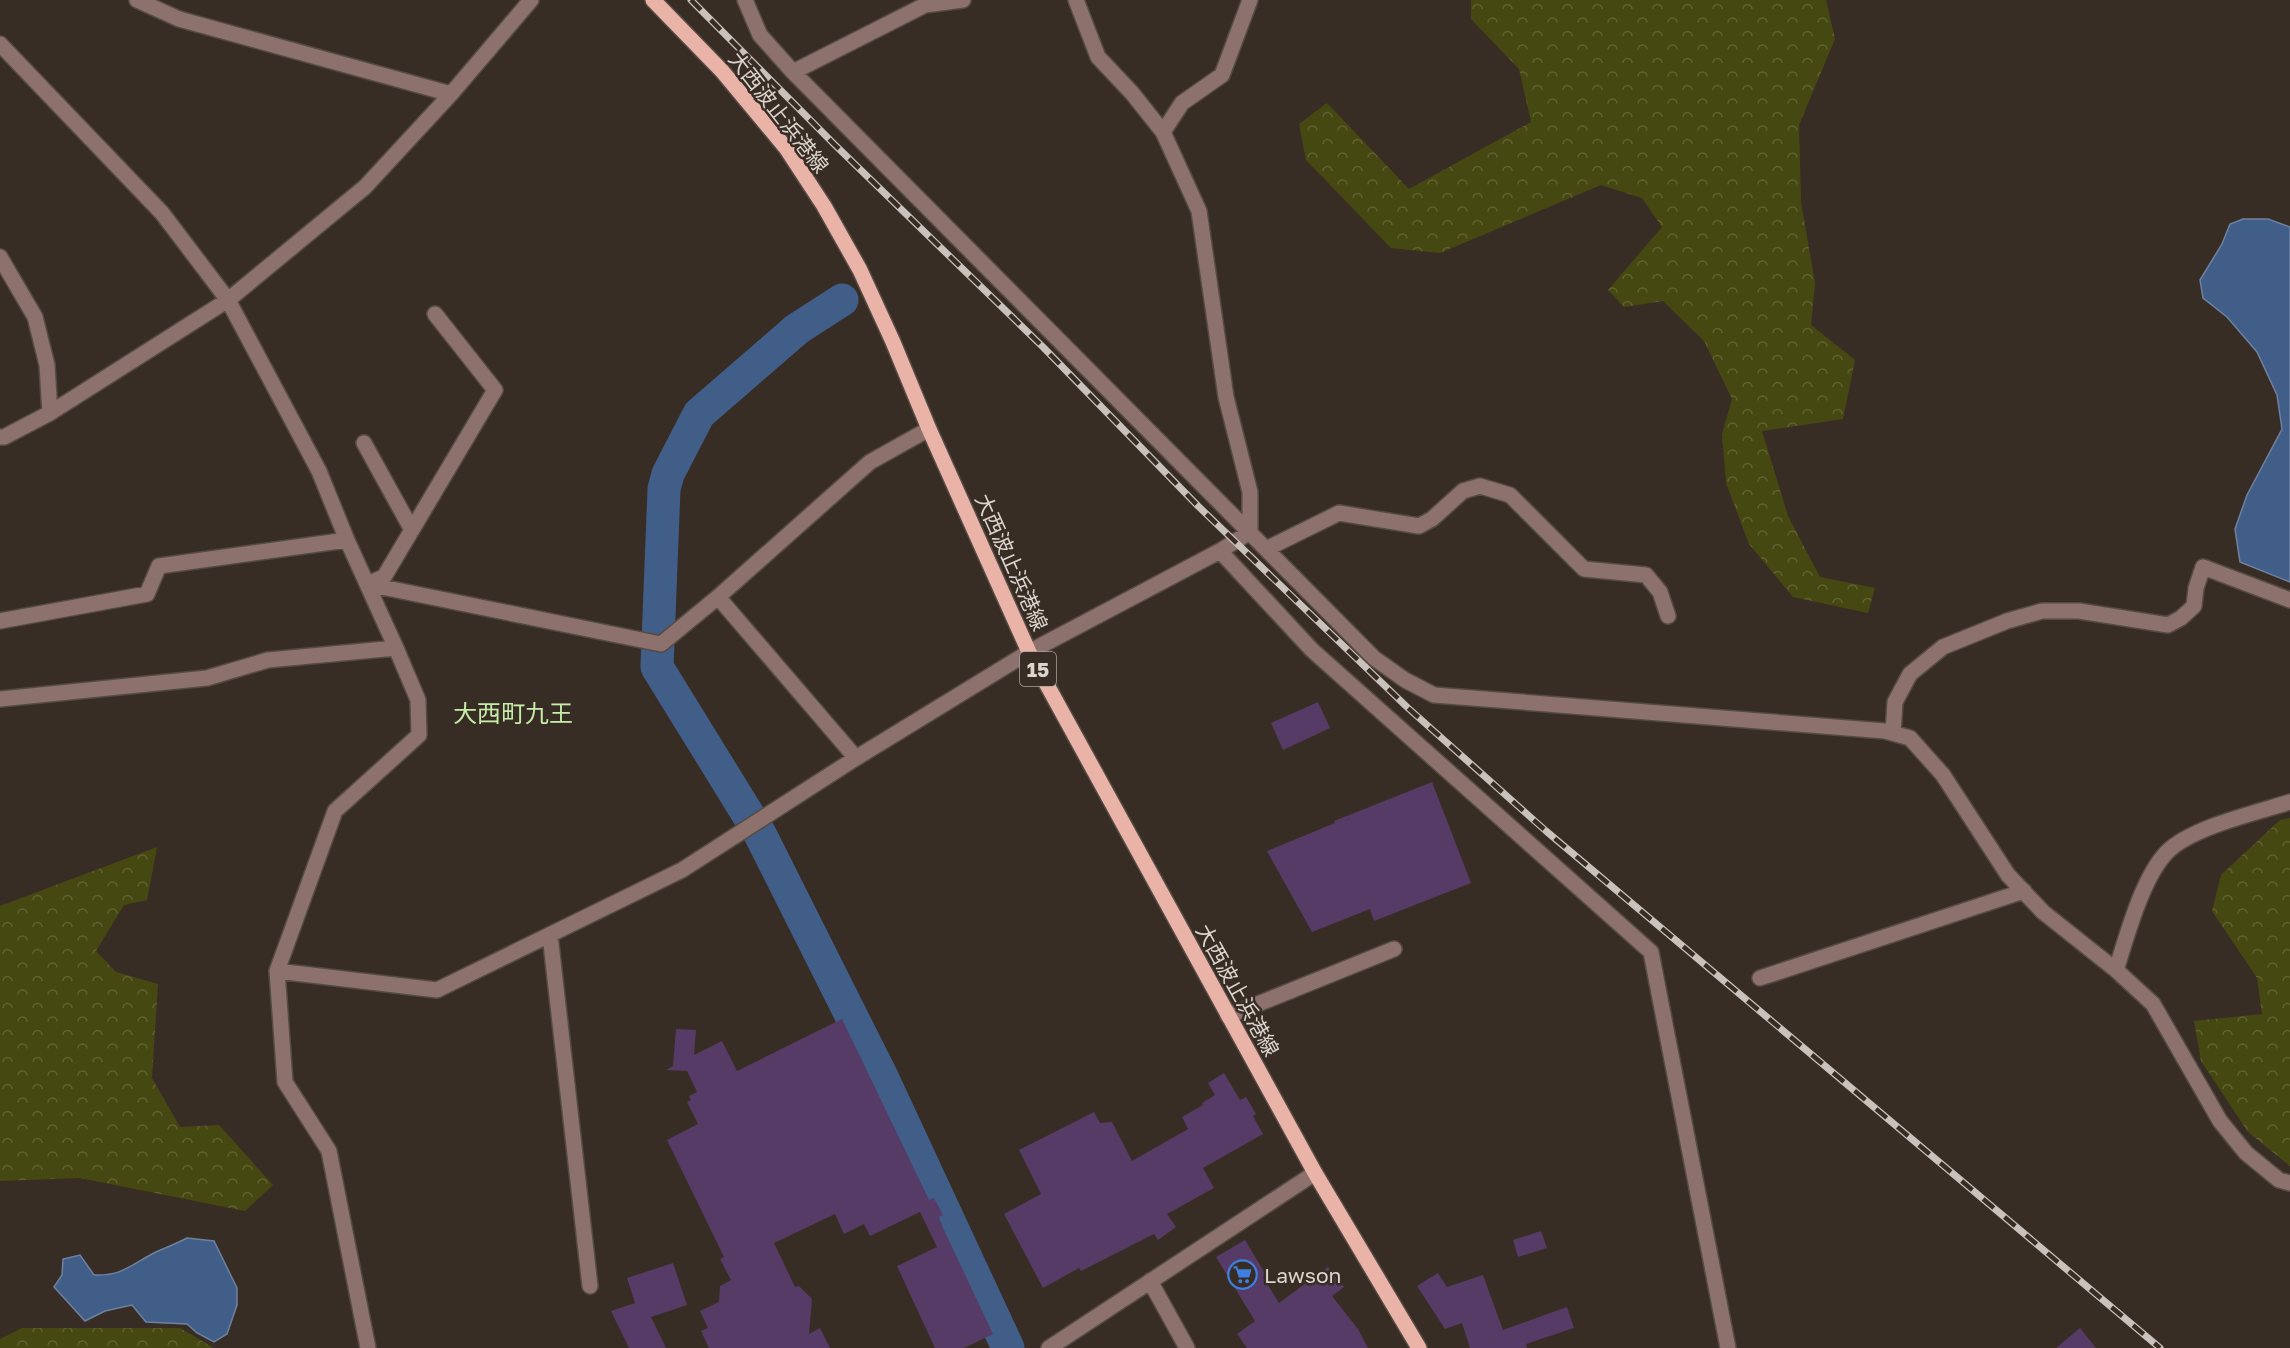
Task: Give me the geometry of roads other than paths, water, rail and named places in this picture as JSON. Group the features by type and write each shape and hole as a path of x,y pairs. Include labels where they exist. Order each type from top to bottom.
{"main road":[{"name":"大西波止浜港線","path":"654,0 722,71 786,148 824,206 864,280 893,342 929,429 1029,652 1315,1173 1419,1348"}],"street":[{"path":"137,0 178,19 451,93"},
{"path":"0,437 50,413 228,300 365,187 451,93 531,0"},
{"path":"745,0 760,35 793,72 1374,658 1405,680 1434,695 1885,731 1910,738 1943,775 2008,875 2043,912 2116,970 2153,1004 2220,1121 2246,1153 2279,1180 2290,1183"},
{"path":"793,72 925,5 963,0"},
{"path":"1076,0 1098,57 1162,132 1199,211 1226,397 1251,492 1250,532"},
{"path":"1162,132 1182,103 1222,75 1250,0"},
{"path":"0,44 162,213 228,300 319,471 418,700 418,735 335,811 277,970 285,1082 329,1151 368,1348"},
{"path":"0,257 35,317 47,365 50,413"},
{"path":"367,584 384,577 495,390 435,314"},
{"path":"367,584 661,644 718,597 870,462 929,429"},
{"path":"364,443 412,530"},
{"path":"1266,549 1339,513 1419,526 1432,519 1463,491 1480,486 1510,495 1584,569 1646,575 1660,592 1668,616"},
{"path":"277,970 437,990 682,870 856,758 1029,652 1220,551 1250,532"},
{"path":"0,621 147,594 159,566 347,540"},
{"path":"1220,551 1312,650 1651,952 1728,1348"},
{"path":"1893,733 1895,702 1910,674 1943,647 2007,621 2042,611 2079,611 2168,625 2181,618 2194,606 2196,588 2203,567 2290,600"},
{"path":"718,597 856,758"},
{"path":"0,699 207,678 268,660 396,648"},
{"path":"2116,970 2144,888 2167,852 2192,835 2290,802"},
{"path":"1760,978 2024,891"},
{"path":"550,935 590,1286"},
{"path":"1228,1016 1395,949"},
{"path":"1049,1348 1315,1173"},
{"path":"1150,1281 1187,1348"}],"water":[{"path":"2243,219 2268,219 2290,227 2290,582 2240,562 2235,529 2247,495 2282,429 2277,395 2257,352 2227,317 2203,298 2200,280 2222,244 2230,224"},
{"path":"187,1238 214,1241 237,1288 237,1305 227,1334 214,1342 197,1333 187,1324 146,1322 132,1305 105,1311 85,1321 54,1287 62,1275 63,1259 80,1255 94,1275 111,1274"}],"waterway":[{"path":"842,300 797,329 699,414 668,474 664,489 657,667 760,834 882,1077 1008,1348"}],"railway":[{"path":"691,0 835,145 1043,347 1198,506 1408,708 1546,831 2160,1348"}],"place":[{"name":"Lawson","path":"1243,1275"}],"district":[{"name":"大西町九王","path":"513,712"}]}
